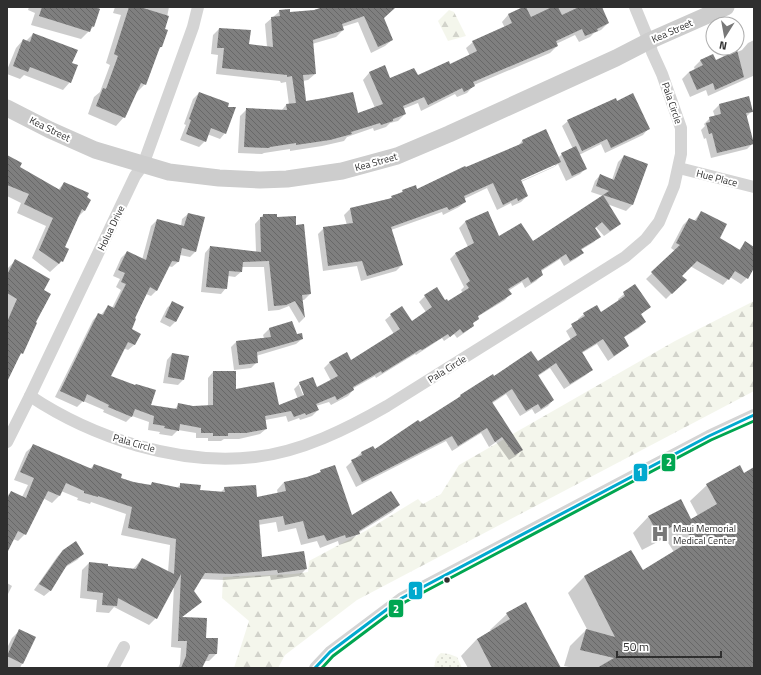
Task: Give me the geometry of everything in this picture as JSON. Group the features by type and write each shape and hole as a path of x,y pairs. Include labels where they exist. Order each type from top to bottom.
{"street":[{"name":"Holua Drive","path":"7,442 135,176 142,165 193,27 198,7"},
{"name":"Pala Circle","path":"30,396 45,406 84,427 152,450 192,456 221,458 255,457 295,448 352,426 387,406 625,257 646,239 659,222 674,186 681,154 680,128 662,74 635,7"},
{"name":"Kea Street","path":"7,108 50,130 95,150 169,172 233,179 287,179 342,171 397,156 436,140 726,7"},
{"name":"Hue Place","path":"679,168 754,187"},
{"path":"315,668 330,652 402,598 709,436 754,415"},
{"path":"114,668 124,647"}],"green space":[{"path":"449,10 454,12 466,36 448,41 438,21"},
{"path":"754,301 754,391 357,600 285,655 278,668 234,668 249,621 222,598 223,577 308,572 309,561 369,529 418,499 423,504 441,494 459,465 675,341"},
{"path":"441,653 457,657 462,668 435,668 436,659"}],"building":[{"path":"42,7 94,7 100,9 94,27 92,26 90,32 39,16"},
{"path":"129,7 140,7 169,16 165,29 168,30 146,85 141,83 125,118 96,106 103,88 106,89 118,56 114,54"},
{"path":"323,7 396,7 384,18 393,40 378,47 364,16 342,24 344,30 313,40 316,74 303,75 306,101 353,92 358,113 383,104 369,72 385,65 390,78 414,68 418,75 449,61 450,64 477,51 472,41 512,23 508,14 523,7 526,7 531,17 552,7 558,7 562,15 579,7 602,7 609,23 597,29 598,31 585,36 582,29 556,41 558,46 473,82 475,86 464,92 462,88 428,105 424,97 403,106 406,114 393,119 393,121 381,125 380,123 351,132 352,134 330,140 296,145 296,143 269,148 244,147 246,108 287,110 286,104 296,103 292,76 287,77 287,75 222,68 224,48 217,48 219,28 251,30 249,44 273,47 271,17 280,16 279,10 290,9 290,12 314,10"},
{"path":"33,33 78,50 72,63 78,65 71,83 30,67 28,72 13,66 23,39 30,42"},
{"path":"709,56 714,56 716,60 724,56 739,56 744,77 715,90 713,83 697,90 689,72 703,65 700,60"},
{"path":"199,92 229,103 228,107 236,107 226,134 211,128 206,142 186,134 191,120 189,119"},
{"path":"633,93 650,129 611,148 607,139 582,151 567,120 616,98 617,101"},
{"path":"749,96 753,112 746,113 754,144 717,153 712,133 709,134 706,123 710,122 709,117 721,114 719,104"},
{"path":"546,129 561,162 521,180 528,196 518,201 517,198 503,205 493,183 464,196 466,202 449,210 447,207 391,227 403,265 367,276 362,261 328,266 323,227 353,223 350,208 392,198 391,196 403,192 402,190 416,185 417,189 465,166 466,167 523,143 522,140"},
{"path":"576,146 587,169 572,176 561,153"},
{"path":"7,155 22,163 20,167 60,190 64,182 89,193 87,197 91,200 85,211 82,209 65,247 69,249 63,262 61,261 59,264 39,250 53,218 24,204 29,194 7,185"},
{"path":"624,155 648,164 633,205 603,195 609,191 596,186 600,174 614,180"},
{"path":"603,195 621,224 610,231 602,222 595,228 601,237 581,249 584,253 570,261 566,254 541,270 543,275 531,283 528,277 508,289 512,294 478,316 479,319 473,323 474,326 463,333 460,329 450,337 448,334 382,373 381,371 353,387 354,390 337,400 335,396 316,404 319,410 306,415 305,413 294,417 291,411 265,416 267,429 246,433 228,433 228,436 213,436 213,433 201,433 201,428 180,424 179,431 164,428 165,426 153,424 154,416 135,409 132,417 108,407 109,405 87,394 84,402 60,391 98,313 103,315 108,305 114,308 126,284 121,282 125,273 118,270 127,251 146,260 157,219 184,226 188,213 205,217 196,252 182,248 179,262 172,261 157,291 150,287 135,318 136,319 132,329 141,334 135,345 128,342 111,376 135,385 136,384 156,390 151,405 177,409 178,403 193,406 213,405 213,371 236,371 236,389 274,382 279,405 304,395 299,382 313,377 317,387 338,376 329,362 347,352 351,360 400,329 390,314 402,306 412,321 432,307 424,295 437,287 445,300 447,299 448,301 469,288 466,284 470,281 455,253 474,243 465,221 488,211 499,236 521,223 533,241"},
{"path":"701,211 727,224 720,238 740,250 745,241 754,247 754,268 748,279 735,271 729,280 697,261 682,276 687,280 672,294 651,272 680,245 676,243 689,218 696,221"},
{"path":"263,214 277,214 277,217 296,216 296,225 304,224 311,294 302,295 305,318 295,301 286,305 274,306 269,261 243,262 242,272 229,271 227,289 206,287 210,246 261,252 260,217 263,217"},
{"path":"15,259 50,279 44,290 51,294 36,322 37,323 23,354 21,353 7,382 7,322 17,299 7,293 7,275"},
{"path":"635,284 651,307 641,314 646,322 624,337 629,346 614,356 603,339 582,352 593,370 570,384 556,363 538,375 554,400 541,409 538,404 526,411 512,389 492,402 523,450 515,455 502,437 495,442 487,428 458,446 452,436 362,482 351,460 362,455 361,452 373,446 375,449 418,420 420,422 531,351 538,361 577,335 571,324 585,316 583,313 597,305 601,312 625,296 623,292"},
{"path":"172,301 184,307 176,322 165,317"},
{"path":"292,321 297,334 302,333 303,339 257,352 258,363 239,365 236,341 271,337 269,328"},
{"path":"172,353 189,356 184,380 168,377"},
{"path":"33,444 92,469 94,464 122,474 121,478 133,482 151,485 152,482 180,488 180,483 201,485 200,490 225,492 224,487 256,485 257,497 286,491 284,482 307,477 321,472 320,470 335,465 352,515 391,491 400,505 359,531 360,534 346,538 345,535 327,541 324,535 308,539 303,521 285,525 283,516 259,520 262,557 304,551 307,569 278,573 277,570 232,574 205,573 194,591 202,602 182,617 207,618 206,638 218,638 217,654 209,654 202,668 181,668 186,656 187,641 178,641 181,574 157,619 118,598 117,606 102,605 103,593 87,591 89,562 136,569 142,558 174,574 176,539 128,528 132,507 84,493 84,491 66,483 60,496 48,491 26,535 18,531 7,553 7,499 11,491 26,498 34,478 20,472"},
{"name":"Maui Memorial Medical Center","path":"740,465 744,473 754,467 754,668 597,668 614,658 580,650 586,629 615,637 584,576 631,550 643,570 692,540 681,522 658,534 648,516 681,499 691,519 717,504 706,484"},
{"path":"76,541 84,554 67,565 51,591 39,584 63,550"},
{"path":"526,602 561,668 492,668 477,639 510,619 506,613"},
{"path":"19,629 36,637 23,664 7,656"}],"transit line":[{"name":"1","path":"315,668 330,652 402,598 709,436 754,415"},
{"name":"2","path":"322,668 333,656 405,602 711,440 754,421"}],"place":[{"name":"Maui Memorial Medical Center","path":"660,534"}]}
